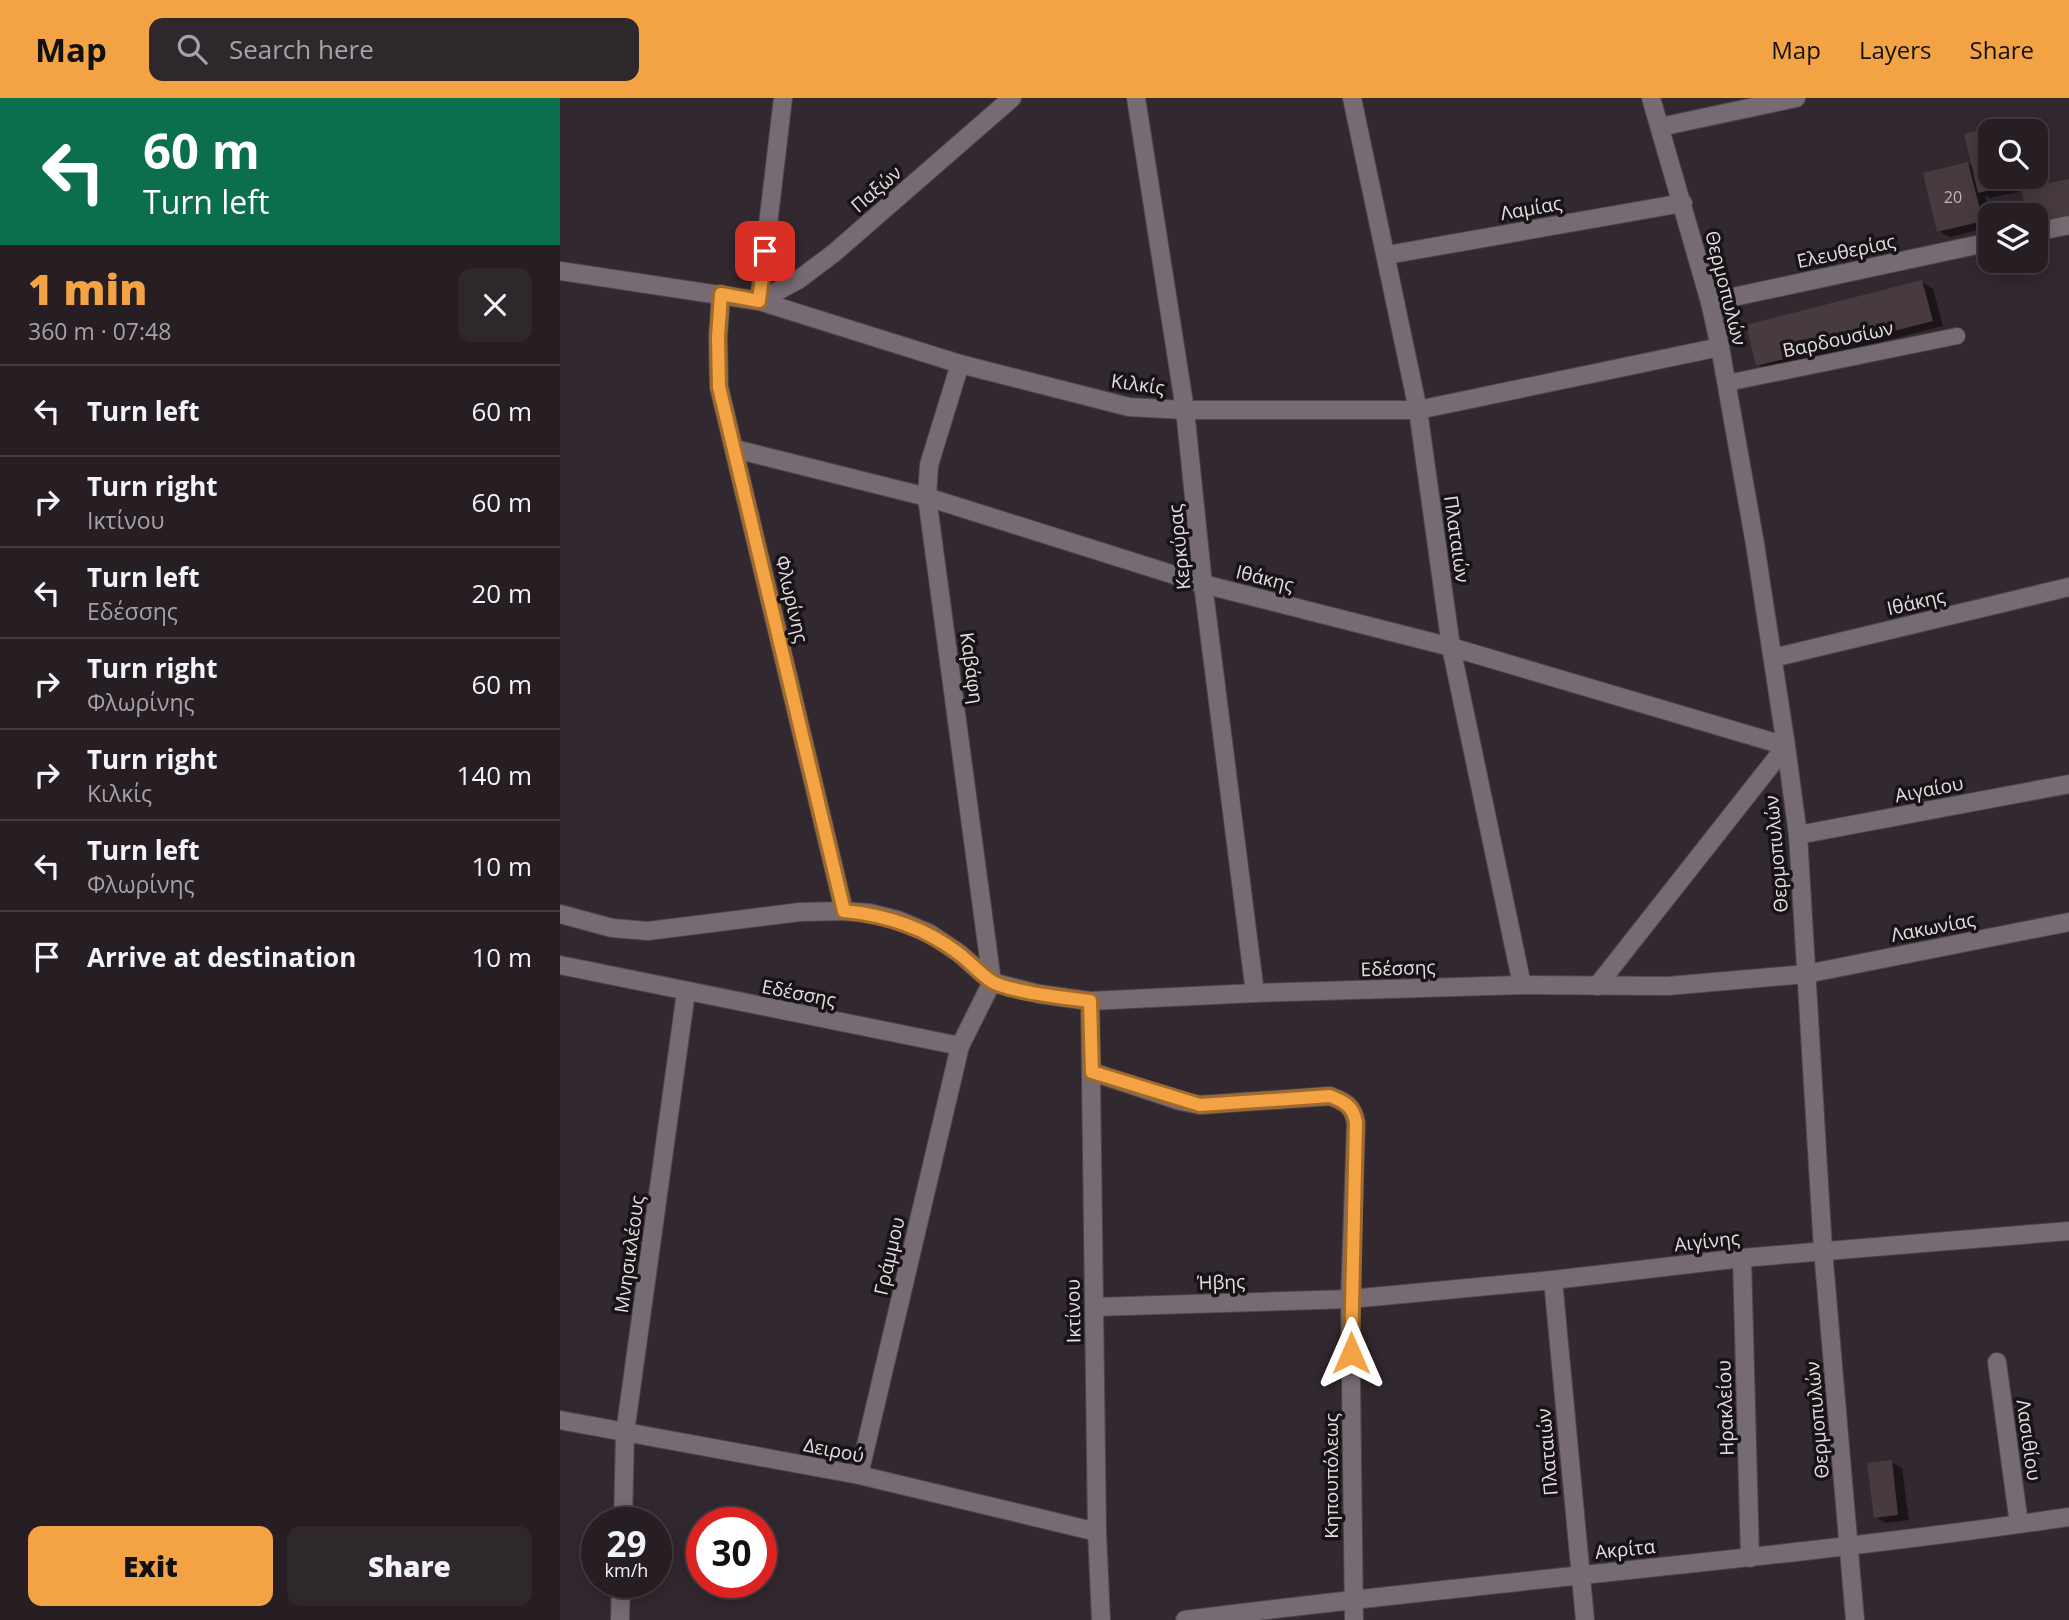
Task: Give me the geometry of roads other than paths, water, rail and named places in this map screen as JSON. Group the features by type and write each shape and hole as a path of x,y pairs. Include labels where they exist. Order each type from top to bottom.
{"street":[{"path":"759,301 783,98"},
{"name":"Παξών","path":"759,301 798,279 834,253 1012,98"},
{"name":"Κερκύρας","path":"1136,98 1185,411 1203,584 1255,993"},
{"name":"Πλαταιών","path":"1353,98 1418,410 1451,647 1522,985"},
{"name":"Θερμοπυλών","path":"1651,98 1683,203 1720,347 1773,658 1798,835 1823,1250 1855,1620"},
{"path":"1660,127 1796,98"},
{"name":"Λαμίας","path":"1387,255 1683,203"},
{"path":"2048,229 2069,225"},
{"name":"Ελευθερίας","path":"1710,302 1978,245"},
{"name":"Κιλκίς","path":"560,271 759,301 960,364 1129,407 1185,411 1418,410 1720,347"},
{"name":"Φλωρίνης","path":"721,294 719,387 844,911"},
{"name":"Καβάφη","path":"960,364 929,466 928,497 992,982"},
{"name":"Ιθάκης","path":"735,449 928,497 1203,584 1451,647 1786,747"},
{"name":"Ιθάκης","path":"1773,658 2069,587"},
{"path":"1597,986 1786,747"},
{"name":"Αιγαίου","path":"1798,835 2069,784"},
{"name":"Εδέσσης","path":"560,914 612,928 648,931 800,912 844,911 879,916 929,933 959,953 992,982 1039,994 1090,1001 1522,985 1668,986 1806,974"},
{"name":"Λακωνίας","path":"1806,974 2069,922"},
{"name":"Εδέσσης","path":"560,965 960,1046"},
{"path":"960,1046 992,982"},
{"name":"Μνησικλέους","path":"623,1507 625,1433 686,992"},
{"name":"Ικτίνου","path":"1090,1001 1097,1532 1101,1620"},
{"name":"Γράμμου","path":"859,1475 960,1046"},
{"name":"Κηπουπόλεως","path":"1092,1072 1200,1105 1330,1096 1345,1102 1354,1110 1356,1122 1350,1298 1354,1620"},
{"name":"Αιγίνης","path":"1350,1298 1553,1280 1823,1250 2069,1231"},
{"name":"Ηρακλείου","path":"1742,1258 1750,1558"},
{"name":"Πλαταιών","path":"1553,1280 1584,1620"},
{"name":"Ήβης","path":"1094,1307 1350,1298"},
{"name":"Λασιθίου","path":"1997,1362 2019,1524"},
{"name":"Δειρού","path":"560,1420 859,1475 1097,1532"},
{"name":"Ακρίτα","path":"1185,1620 1353,1599 1750,1558 2069,1517"},
{"path":"620,1620 621,1598"}],"lane":[{"name":"Βαρδουσίων","path":"1727,383 1957,336"}]}
